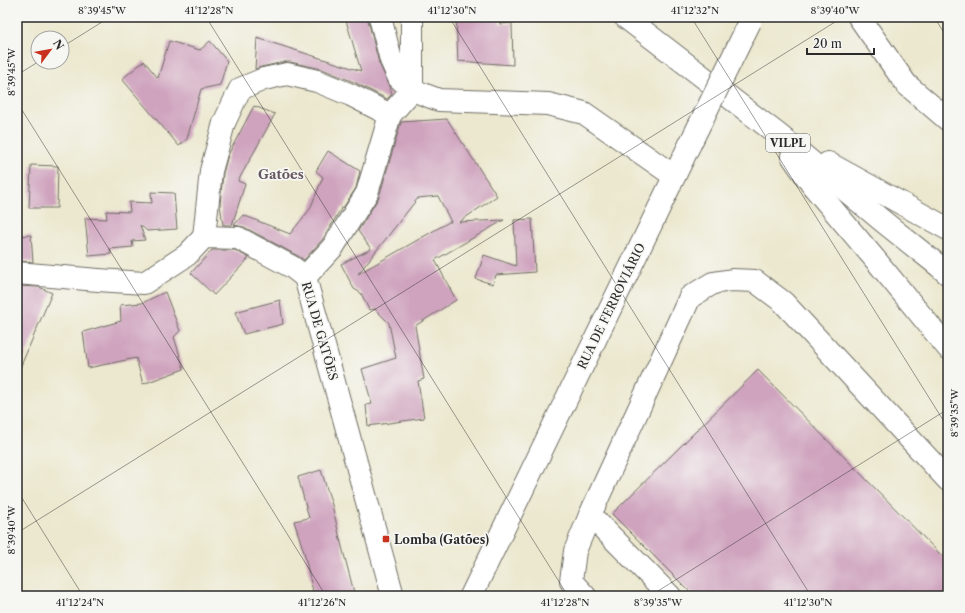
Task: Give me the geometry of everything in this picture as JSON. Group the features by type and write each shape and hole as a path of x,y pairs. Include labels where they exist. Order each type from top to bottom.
{"main road":[{"path":"380,17 391,60 399,78 412,90 439,100 548,104 584,113 674,176"},
{"path":"306,277 333,248 367,193 390,115 412,90 412,17"},
{"name":"VILPL","path":"625,17 780,136 948,274"},
{"path":"858,17 906,84 948,120"},
{"name":"RUA DE FERROVIÁRIO","path":"471,596 751,20"},
{"path":"17,274 144,283 187,255 204,237 211,171 224,123 240,89 264,79 287,74 316,81 351,94 390,115"},
{"path":"780,136 948,229"},
{"path":"780,136 813,186 948,348"},
{"name":"RUA DE GATÕES","path":"204,237 238,238 292,267 306,277 393,596"},
{"path":"585,596 571,581 575,550 690,297 713,283 732,280 755,281 783,302 948,480"},
{"path":"590,515 670,596"}],"building":[{"path":"345,17 368,17 379,63 392,94 387,99 356,83 322,69 284,62 255,69 257,38 361,71"},
{"path":"456,17 499,17 500,24 512,23 513,65 458,61"},
{"path":"169,41 200,50 210,41 227,61 220,85 201,89 187,139 179,146 122,79 144,61 158,78"},
{"path":"254,106 275,114 238,181 245,184 232,225 223,225 220,205 223,173 228,155"},
{"path":"447,119 497,196 459,222 504,220 435,260 456,300 415,326 424,379 418,381 424,418 368,426 366,405 372,404 362,369 396,358 389,323 375,309 369,310 361,293 354,289 341,264 371,249 358,231 379,197 401,122","holes":["438,196 451,222 449,222 358,274 418,198"]},
{"path":"328,151 360,171 356,188 343,208 342,207 323,239 304,260 244,227 234,225 243,215 290,234 310,209 323,177 316,171"},
{"path":"31,165 58,166 57,208 29,208"},
{"path":"151,192 174,193 177,229 147,231 140,225 145,240 132,241 133,247 110,249 111,254 89,256 85,218 107,219 106,211 130,212 129,202 152,203"},
{"path":"532,219 535,272 496,275 493,284 476,279 484,255 516,266 514,220"},
{"path":"31,235 33,262 17,261 17,236"},
{"path":"212,250 235,250 249,258 214,295 191,273"},
{"path":"17,286 39,287 52,293 17,375"},
{"path":"165,292 180,331 174,337 184,369 143,384 136,358 88,368 83,332 121,321 120,305 142,303"},
{"path":"280,300 283,324 244,334 235,312"},
{"path":"758,370 948,562 948,596 694,596 612,514"},
{"path":"321,470 332,505 355,596 314,596 304,552 294,521 309,518 298,477"}],"place":[{"name":"Lomba (Gatões)","path":"386,539"}],"district":[{"name":"Gatões","path":"281,174"}]}
